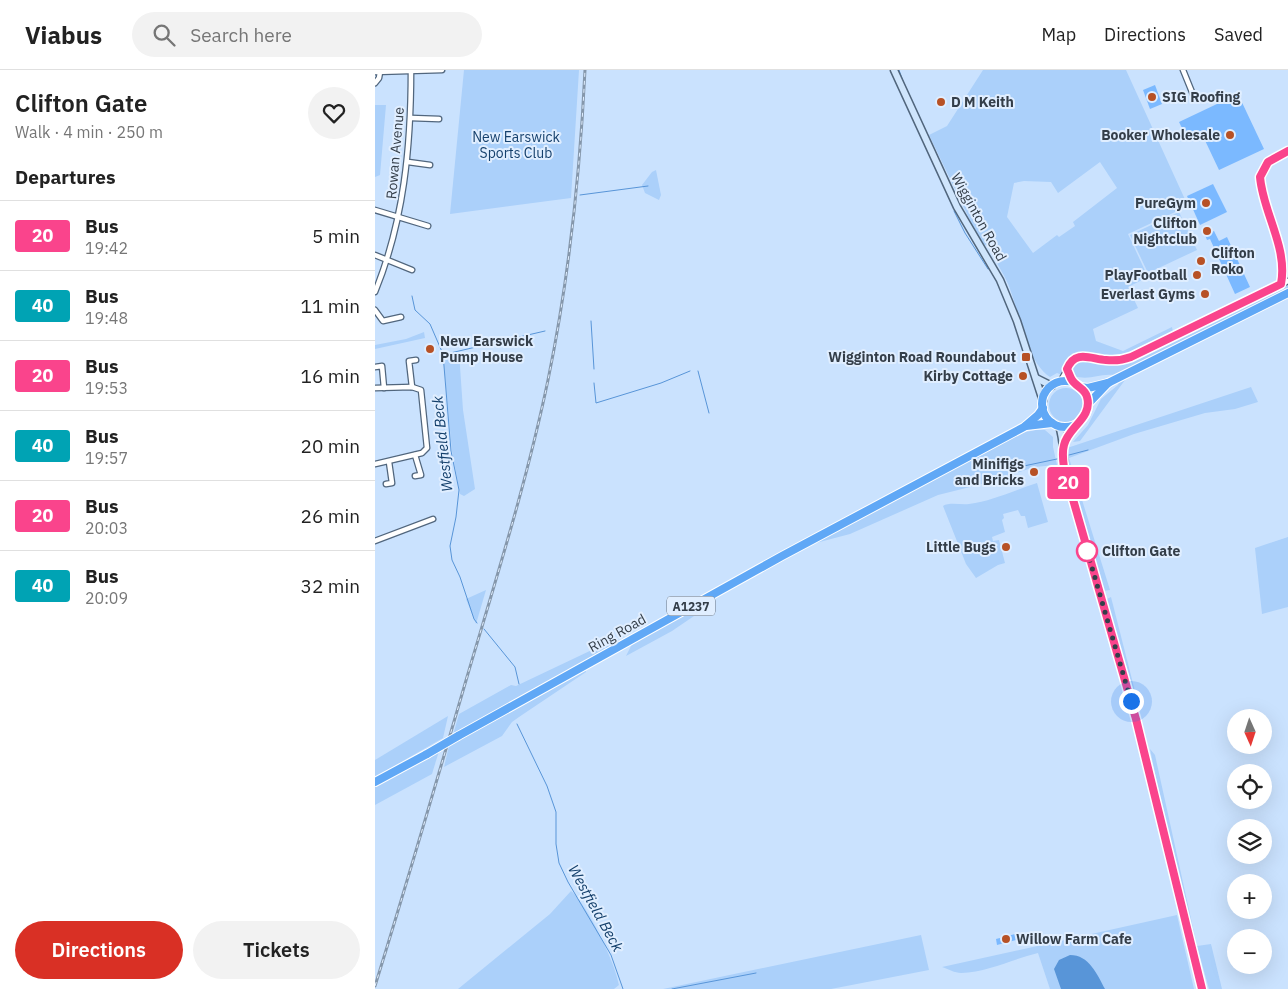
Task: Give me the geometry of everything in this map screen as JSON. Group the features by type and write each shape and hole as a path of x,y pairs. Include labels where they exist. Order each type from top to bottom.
{"highway":[{"path":"1080,386 1086,394 1088,404 1085,416 1075,425 1055,424 1043,404 1052,386 1060,382 1073,382 1088,388 1108,383 1288,293"},
{"path":"1088,404 1108,383"},
{"name":"A1237","path":"1024,426 1038,415 1043,404"},
{"name":"A1237","path":"1024,426 1055,424"},
{"name":"Ring Road","path":"375,782 924,478 1024,426"}],"main road":[{"name":"Wigginton Road","path":"894,70 961,215 1001,280 1017,321 1043,404"},
{"path":"1036,378 1052,386"},
{"path":"1055,424 1064,444"},
{"path":"1075,425 1064,444 1063,461 1136,719 1202,989"}],"street":[{"path":"375,83 379,78 377,72 411,70 442,72"},
{"name":"Rowan Avenue","path":"375,292 399,217 408,162 411,118 411,70"},
{"path":"1183,70 1194,96"},
{"path":"411,118 439,119"},
{"path":"1281,231 1260,177 1268,162 1288,151"},
{"path":"408,162 431,165"},
{"path":"375,210 428,226"},
{"path":"375,255 412,270"},
{"path":"1281,284 1286,275 1288,260"},
{"path":"1060,382 1073,360 1081,356 1110,361 1131,357 1288,281"},
{"path":"375,310 383,320 401,317"},
{"path":"403,361 416,360"},
{"path":"409,361 413,386"},
{"path":"375,367 384,366 384,388"},
{"path":"1067,369 1073,382"},
{"path":"375,388 413,386 421,390 427,448 422,453 375,464"},
{"path":"415,455 421,474"},
{"path":"389,462 392,483"},
{"path":"415,476 427,473"},
{"path":"386,484 399,482"},
{"path":"375,541 433,519"}],"green space":[{"name":"New Earswick Sports Club","path":"464,70 579,70 571,198 450,214"},
{"path":"983,70 1126,70 1188,206 1128,234 1148,277 1128,287 1138,308 1093,329 1096,341 1123,351 1172,327 1173,332 1143,349 1124,356 1114,357 1079,353 1073,356 1067,363 1062,375 1057,373 1050,377 1042,370 1029,349 1005,278 990,247 982,244 979,239 929,135 947,126","holes":["1100,162 1117,188 1073,222 1075,226 1059,237 1057,235 1033,253 1007,217 1014,183 1024,181 1051,182 1058,193"]},
{"path":"375,105 386,105 380,175 375,177"},
{"path":"656,170 661,195 659,200 645,193 642,185 652,172"},
{"path":"1179,212 1197,250 1148,273 1130,235"},
{"path":"1288,283 1288,290 1115,375 1085,378 1073,376 1072,370 1078,360 1110,363 1134,359"},
{"path":"424,332 425,338 375,349 375,345 406,339"},
{"path":"1187,347 1125,380 1080,441 1073,442 1088,425 1101,399 1118,385 1120,379"},
{"path":"459,352 463,410 475,489 464,496 460,494 452,451 443,356 451,356 451,353"},
{"path":"1251,387 1258,402 1235,409 1205,413 1134,434 1069,458 1110,590 1103,591 1070,482 1067,448"},
{"path":"1066,388 1073,389 1078,393 1082,398 1082,412 1078,417 1073,421 1066,422 1059,421 1054,417 1050,412 1049,405 1050,398 1054,393 1059,389"},
{"path":"1045,430 1053,437 1057,465 1034,467 990,482 938,495 850,534 812,544 1021,433"},
{"path":"1037,483 1048,522 1028,528 1025,516 1021,516 1018,510 1003,514 1004,518 1002,520 1005,532 992,537 993,541 999,540 1005,563 976,578 966,564 943,506 969,504 986,500"},
{"path":"1288,537 1288,607 1262,614 1255,548"},
{"path":"486,590 476,624 466,599"},
{"path":"1111,597 1139,707 1106,603 1107,599"},
{"path":"716,601 672,631 626,656 632,644 683,614"},
{"path":"615,639 620,642 453,735 459,714 511,685 516,686"},
{"path":"586,670 586,672 512,722 502,736 444,767 449,746"},
{"path":"448,716 443,738 375,777 375,760"},
{"path":"1150,749 1155,755 1197,946 1173,860"},
{"path":"439,751 432,774 375,805 375,787"},
{"path":"571,891 585,908 600,935 617,975 619,985 614,989 458,989 550,914"},
{"path":"1177,915 1194,989 1050,989 1038,953 991,968 971,972 959,973 942,967"},
{"path":"921,935 929,970 831,989 663,989"},
{"path":"1211,944 1222,989 1209,989 1197,946"}],"shaded area":[{"path":"1070,955 1082,958 1092,966 1105,989 1061,989 1054,969 1059,960"}],"building":[{"name":"SIG Roofing","path":"1155,85 1162,104 1150,109 1143,90"},
{"name":"Booker Wholesale","path":"1238,94 1264,149 1219,170 1201,132 1187,138 1179,122"},
{"name":"PureGym","path":"1213,184 1227,212 1200,225 1187,196"},
{"path":"1214,231 1219,241 1227,237 1250,287 1235,294 1210,239 1207,240 1205,235"},
{"name":"Willow Farm Cafe","path":"1015,934 1016,940 997,945 996,939"}],"waterway":[{"path":"899,70 904,84"},
{"path":"580,195 648,186"},
{"path":"954,211 965,233 988,269"},
{"name":"Westfield Beck","path":"412,296 415,310 430,324 443,354 451,451 459,490 450,546 452,560 477,623"},
{"path":"591,321 594,369"},
{"path":"446,354 545,331"},
{"path":"594,383 596,403 661,383 690,371"},
{"path":"698,371 709,413"},
{"path":"1069,455 1088,450"},
{"path":"1019,467 1057,459"},
{"name":"Westfield Beck","path":"484,629 515,667 519,684"},
{"name":"Westfield Beck","path":"517,724 547,786 556,812 556,844 559,863 568,882 611,955 623,989"},
{"path":"672,989 756,973"}],"railway":[{"path":"375,986 500,567 540,418 568,265 577,187 585,70"}],"bus line":[{"name":"20","path":"1202,989 1136,719 1064,468 1064,444 1075,425 1085,416 1088,404 1084,390 1073,382 1067,369 1073,360 1081,356 1110,361 1137,355 1281,284 1288,266 1288,247 1261,184 1260,177 1263,168 1268,162 1288,151"}],"place":[{"name":"SIG Roofing","path":"1152,97"},
{"name":"D M Keith","path":"941,102"},
{"name":"Booker Wholesale","path":"1230,135"},
{"name":"PureGym","path":"1206,203"},
{"name":"Clifton Nightclub","path":"1207,231"},
{"name":"Clifton Roko","path":"1201,261"},
{"name":"PlayFootball","path":"1197,275"},
{"name":"Everlast Gyms","path":"1205,294"},
{"name":"New Earswick Pump House","path":"430,349"},
{"name":"Wigginton Road Roundabout","path":"1026,357"},
{"name":"Kirby Cottage","path":"1023,376"},
{"name":"Minifigs and Bricks","path":"1034,472"},
{"name":"Little Bugs","path":"1006,547"},
{"name":"Clifton Gate","path":"1087,551"},
{"name":"Willow Farm Cafe","path":"1006,939"}],"route":[{"path":"1087,551 1086,547 1131,701"}]}
